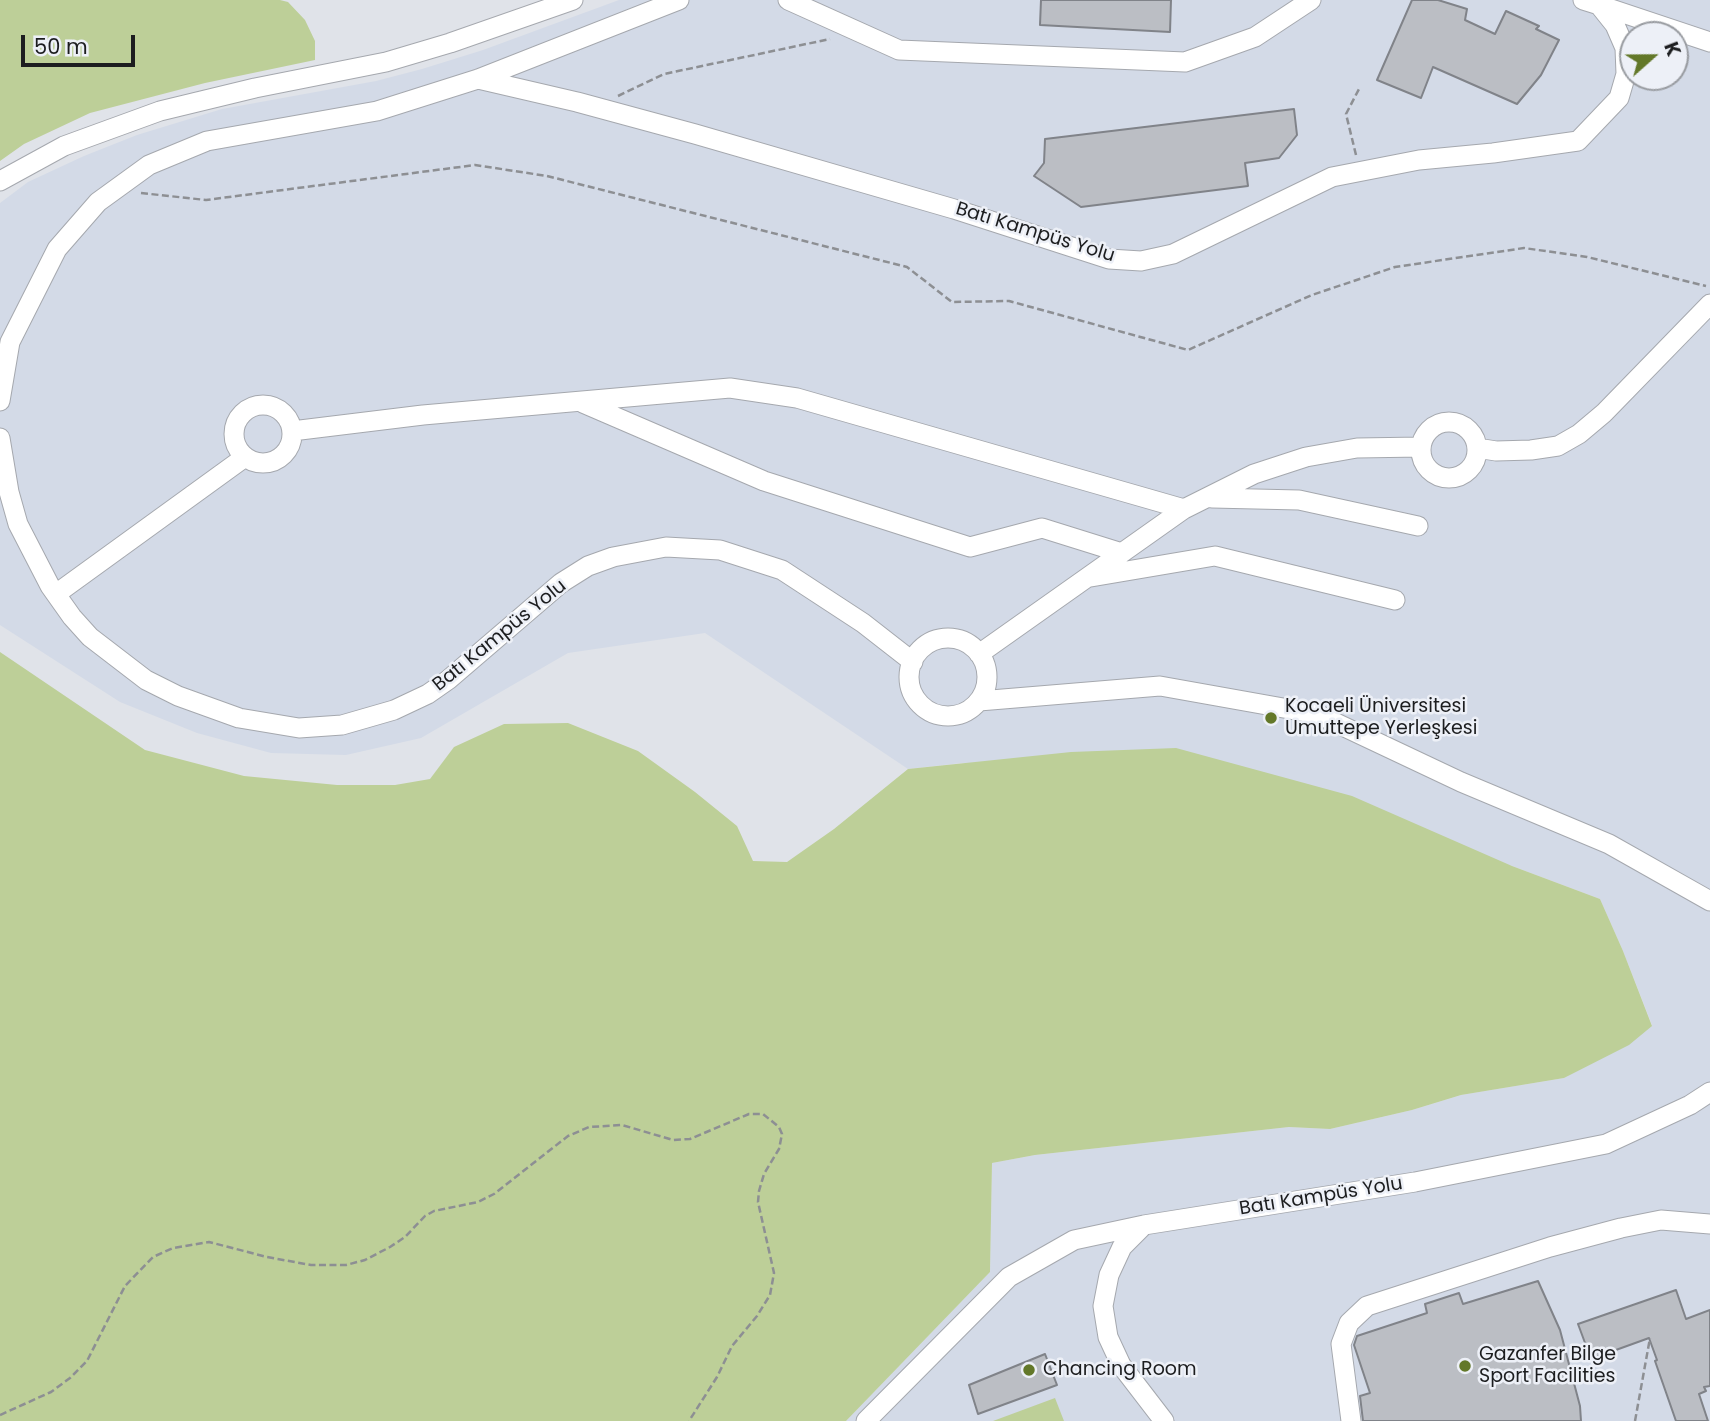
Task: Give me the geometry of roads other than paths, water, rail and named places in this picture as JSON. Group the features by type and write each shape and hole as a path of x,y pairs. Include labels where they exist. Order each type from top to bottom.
{"street":[{"path":"0,181 64,146 160,111 386,62 450,43 573,0"},
{"path":"0,401 3,368 10,342 57,249 98,202 149,165 207,141 377,111 478,79 679,0"},
{"path":"788,0 899,50 1185,62 1255,37 1311,0"},
{"path":"1591,3 1710,42"},
{"name":"Batı Kampüs Yolu","path":"478,79 578,102 695,134 954,209 1109,259 1141,261 1173,254 1332,177 1419,160 1578,141 1619,98 1626,74 1625,48 1615,25 1591,3"},
{"path":"1477,448 1496,451 1558,446 1579,434 1604,413 1710,304"},
{"path":"292,430 424,415 730,388 797,398 1184,509"},
{"path":"582,402 764,481 970,547 1042,528 1122,553"},
{"path":"257,405 276,408 284,413 292,430 288,449 273,462 264,464 245,457 235,442 236,423 248,409 257,405"},
{"path":"1445,422 1454,423 1470,432 1477,448 1476,457 1466,473 1448,478 1439,477 1424,465 1421,447 1429,430 1445,422"},
{"path":"979,654 1184,509 1254,474 1306,457 1357,448 1421,447"},
{"name":"Batı Kampüs Yolu","path":"1,450 18,524 34,558 56,594 90,637 146,680 178,696 239,718 299,728 342,725 374,718 428,694 471,662 561,583 588,566 613,557 666,547 720,551 782,570 863,623 913,662"},
{"path":"56,594 245,457"},
{"path":"1207,497 1299,500 1418,526"},
{"path":"1087,578 1214,556 1395,600"},
{"path":"959,639 971,645 985,665 985,690 979,701 969,710 957,715 944,716 931,712 920,704 913,693 909,680 913,662 915,655 934,640 959,639"},
{"path":"979,701 1160,686 1317,714 1461,782 1609,844 1710,901"},
{"name":"Batı Kampüs Yolu","path":"866,1421 1009,1277 1074,1240 1144,1224 1415,1182 1606,1144 1690,1105 1710,1092"},
{"path":"1351,1421 1341,1344 1349,1323 1367,1306 1503,1261 1621,1228 1661,1220 1710,1224"},
{"path":"1144,1224 1122,1247 1109,1275 1103,1306 1108,1337 1121,1365 1164,1421"}],"place":[{"name":"Kocaeli Üniversitesi Umuttepe Yerleşkesi","path":"1271,718"},
{"name":"Gazanfer Bilge Sport Facilities","path":"1465,1366"},
{"name":"Chancing Room","path":"1029,1370"}]}
